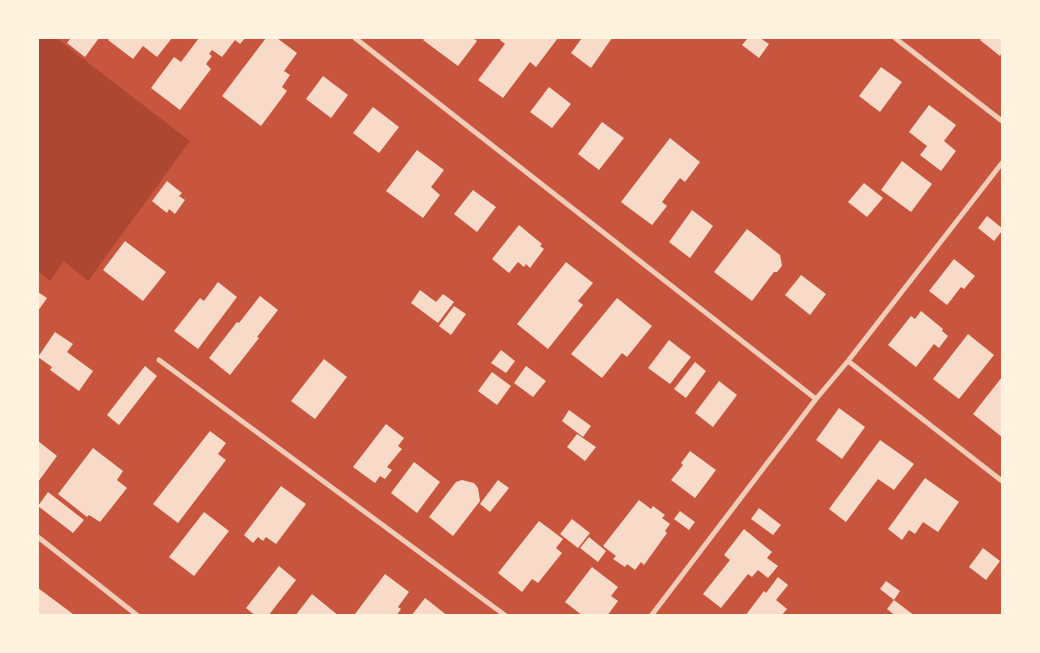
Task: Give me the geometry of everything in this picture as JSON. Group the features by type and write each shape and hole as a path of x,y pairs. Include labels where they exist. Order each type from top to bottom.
{"street":[{"path":"355,38 816,398"},
{"path":"895,38 1002,121"},
{"path":"651,616 816,398 848,361 1002,163"},
{"path":"159,360 506,616"},
{"path":"848,361 1002,481"},
{"path":"38,537 138,616"}],"shaded area":[{"path":"38,38 56,38 190,141 88,281 64,261 50,281 38,271"}],"building":[{"path":"71,38 99,38 85,57 67,43"},
{"path":"110,38 172,38 157,57 143,46 133,59 108,40"},
{"path":"199,38 245,38 240,44 235,40 222,57 212,50 209,54 212,56 206,64 211,69 180,110 151,88 174,57 181,62"},
{"path":"266,38 277,38 297,53 284,71 290,75 282,87 287,91 261,126 222,96"},
{"path":"425,38 473,38 477,41 458,66 423,40"},
{"path":"501,38 558,38 536,67 530,62 503,98 478,80 505,44 500,40"},
{"path":"582,38 612,38 591,68 571,53"},
{"path":"748,38 760,38 769,44 759,58 742,45"},
{"path":"982,38 1002,38 1002,52 1000,56 980,40"},
{"path":"881,67 902,82 880,112 859,96"},
{"path":"323,76 348,95 331,118 306,99"},
{"path":"549,87 571,104 552,128 530,112"},
{"path":"929,105 956,125 944,141 956,151 941,171 920,155 927,146 909,132"},
{"path":"373,107 399,127 379,153 353,133"},
{"path":"602,122 624,138 599,170 578,154"},
{"path":"670,138 700,162 685,182 680,178 662,202 667,206 652,225 621,202"},
{"path":"417,150 444,170 431,187 440,195 423,218 386,191"},
{"path":"902,161 932,184 911,212 881,190"},
{"path":"167,181 182,193 179,196 185,200 175,214 169,209 167,213 152,201"},
{"path":"864,183 883,198 867,217 848,202"},
{"path":"473,190 496,207 477,232 454,214"},
{"path":"692,210 713,226 690,258 669,242"},
{"path":"987,216 1002,228 1002,231 994,241 978,228"},
{"path":"519,225 542,244 540,246 544,249 530,268 526,264 524,267 518,262 509,273 492,259"},
{"path":"747,229 780,255 782,266 777,272 774,272 752,301 714,272"},
{"path":"125,241 166,272 143,301 103,270"},
{"path":"954,259 975,276 964,289 961,287 947,305 929,291"},
{"path":"566,262 593,283 578,301 583,305 548,349 517,324"},
{"path":"801,275 826,294 810,315 785,295"},
{"path":"218,282 237,297 198,349 174,331 200,298 204,301"},
{"path":"420,290 436,302 443,294 454,302 438,323 411,303"},
{"path":"38,292 47,298 38,311"},
{"path":"260,296 278,310 230,375 209,358"},
{"path":"617,298 652,326 627,357 622,353 602,378 571,354"},
{"path":"454,306 466,314 451,335 439,326"},
{"path":"921,311 943,329 942,331 948,336 939,348 934,344 916,367 888,345 911,316 915,319"},
{"path":"55,332 73,344 67,352 93,371 79,391 50,370 52,367 38,357"},
{"path":"968,334 994,355 959,399 933,379"},
{"path":"669,340 691,357 670,384 648,368"},
{"path":"501,350 515,361 506,373 491,363"},
{"path":"324,359 347,377 315,419 291,401"},
{"path":"695,362 706,371 686,398 674,389"},
{"path":"145,366 157,376 119,425 107,415"},
{"path":"526,366 546,381 533,397 514,383"},
{"path":"492,372 511,386 497,405 478,391"},
{"path":"1002,377 1002,437 973,414"},
{"path":"719,381 737,395 713,427 695,413"},
{"path":"839,408 865,427 842,459 816,440"},
{"path":"569,410 591,426 583,437 562,421"},
{"path":"386,424 404,438 398,446 402,449 387,467 392,470 385,479 380,476 375,483 353,467"},
{"path":"210,431 226,443 218,454 226,460 178,523 153,504"},
{"path":"577,434 596,447 585,461 567,447"},
{"path":"880,440 914,464 894,490 878,479 846,522 829,509"},
{"path":"38,441 57,456 38,482"},
{"path":"93,448 123,471 117,480 127,488 100,522 89,515 87,517 58,494"},
{"path":"690,451 716,470 695,498 671,480 683,465 681,463"},
{"path":"414,462 440,482 417,513 391,493"},
{"path":"925,478 959,502 938,532 923,522 915,534 909,530 902,540 888,529"},
{"path":"462,480 474,483 478,488 480,501 453,536 429,517 456,482"},
{"path":"498,480 509,488 490,512 480,504"},
{"path":"281,486 306,504 276,544 266,537 263,541 258,537 253,543 244,535"},
{"path":"48,492 84,520 73,533 38,506"},
{"path":"639,500 651,509 653,506 665,515 662,518 670,524 665,531 667,533 644,565 641,562 635,570 627,564 625,567 613,559 616,556 603,546"},
{"path":"759,508 781,525 773,535 751,519"},
{"path":"680,511 695,522 689,530 674,519"},
{"path":"204,512 229,531 194,576 169,557"},
{"path":"572,519 590,533 578,548 560,534"},
{"path":"539,521 563,539 556,548 562,553 538,583 532,579 522,592 498,573"},
{"path":"744,529 772,552 767,558 778,566 768,578 758,570 752,577 748,574 721,608 703,594 730,560 724,555"},
{"path":"589,537 606,551 598,562 580,548"},
{"path":"983,548 1000,561 986,580 969,567"},
{"path":"279,566 296,580 268,616 256,616 246,608"},
{"path":"592,567 618,587 611,596 618,601 607,616 583,616 565,602"},
{"path":"385,574 409,592 398,607 401,609 396,616 356,616 355,614"},
{"path":"778,577 788,585 776,600 787,609 781,616 745,616 764,591 766,593"},
{"path":"886,581 900,591 894,600 880,589"},
{"path":"38,588 73,614 72,616 38,616"},
{"path":"312,594 339,616 295,616"},
{"path":"425,598 448,616 411,616"},
{"path":"894,600 915,616 896,616 887,609"}]}
